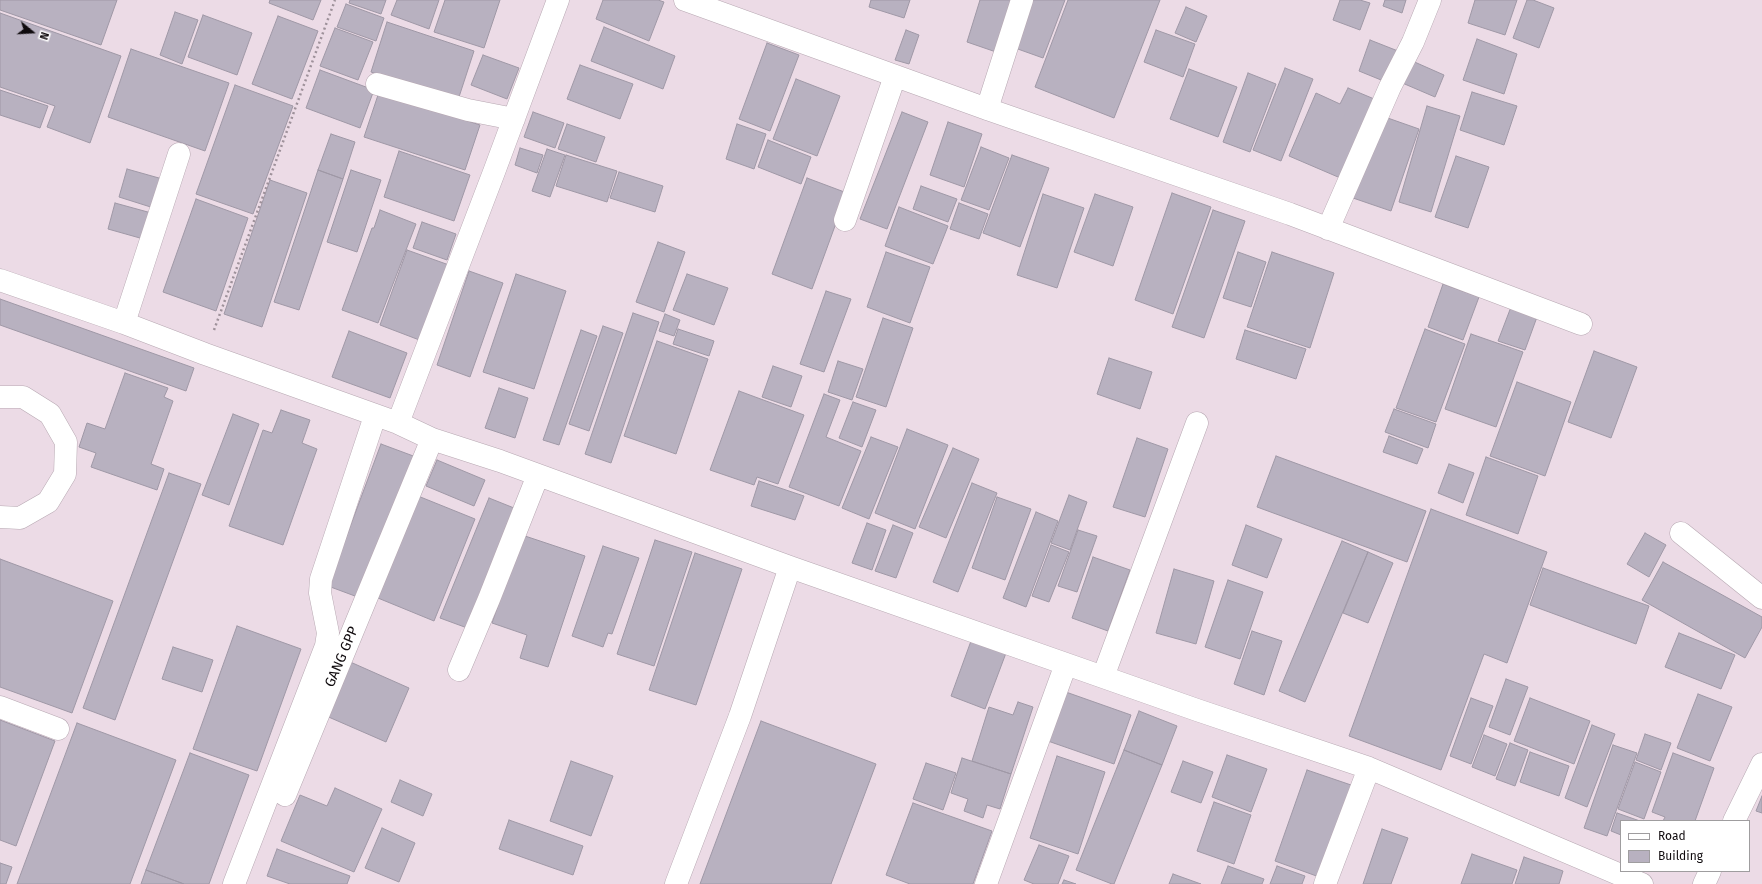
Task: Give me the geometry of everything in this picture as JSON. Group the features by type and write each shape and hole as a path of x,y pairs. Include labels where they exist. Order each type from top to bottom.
{"street":[{"path":"398,423 558,0"},
{"path":"685,0 987,109 1290,214 1581,324"},
{"path":"987,109 1022,0"},
{"path":"1328,229 1390,87 1413,42 1430,0"},
{"path":"845,220 895,76"},
{"path":"377,84 468,110 514,119"},
{"path":"124,323 179,154"},
{"path":"0,280 124,323 205,354 398,423 432,439 538,475 790,567 1103,677 1369,768 1642,884"},
{"path":"0,397 23,397 50,414 66,442 65,474 48,502 20,518 0,517"},
{"path":"242,880 326,646 328,633 320,593 321,579 375,416"},
{"path":"1103,677 1197,423"},
{"name":"GANG GPP","path":"242,880 432,439"},
{"path":"459,670 538,475"},
{"path":"1681,533 1762,598"},
{"path":"676,884 740,716 790,567"},
{"path":"986,884 1066,664"},
{"path":"0,707 58,729"},
{"path":"1734,820 1762,764"},
{"path":"1325,884 1369,768"},
{"path":"1704,884 1710,872"}],"path":[{"path":"205,354 335,0"}],"building":[{"path":"0,0 117,0 101,45 0,10"},
{"path":"270,0 321,0 313,20 269,3"},
{"path":"350,0 386,0 381,14 349,3"},
{"path":"397,0 439,0 429,29 391,15"},
{"path":"445,0 500,0 484,48 434,32"},
{"path":"603,0 658,0 664,2 649,41 596,19"},
{"path":"871,0 910,0 904,18 869,7"},
{"path":"980,0 1016,0 999,53 967,42"},
{"path":"1032,0 1065,0 1043,58 1015,48"},
{"path":"1068,0 1160,0 1114,118 1035,87"},
{"path":"1340,0 1360,0 1370,3 1360,30 1333,20"},
{"path":"1385,0 1406,0 1402,13 1383,6"},
{"path":"1475,0 1517,0 1505,35 1468,23"},
{"path":"1527,0 1533,0 1554,8 1539,48 1513,38"},
{"path":"346,4 384,18 376,41 337,27"},
{"path":"1186,7 1207,16 1196,42 1175,33"},
{"path":"175,12 198,20 182,64 160,55"},
{"path":"0,13 121,56 90,143 47,127 55,106 0,87"},
{"path":"203,15 252,33 237,75 188,57"},
{"path":"278,16 318,31 292,99 252,84"},
{"path":"387,22 474,51 458,100 371,72"},
{"path":"604,27 675,56 663,89 591,61"},
{"path":"335,28 373,42 358,80 320,66"},
{"path":"906,30 919,35 909,64 895,60"},
{"path":"1156,30 1195,44 1183,77 1144,62"},
{"path":"1477,39 1517,54 1504,94 1463,80"},
{"path":"1370,40 1398,51 1386,82 1359,71"},
{"path":"767,43 799,55 770,131 739,119"},
{"path":"131,49 229,83 205,151 108,117"},
{"path":"483,55 519,68 507,99 471,85"},
{"path":"1410,60 1444,75 1435,97 1400,82"},
{"path":"580,65 633,84 620,119 567,99"},
{"path":"1285,68 1313,79 1281,161 1253,150"},
{"path":"1189,69 1237,87 1218,137 1170,119"},
{"path":"320,70 374,90 360,128 306,108"},
{"path":"1248,73 1276,84 1250,152 1223,142"},
{"path":"796,79 840,96 817,156 773,139"},
{"path":"235,85 293,106 253,214 196,194"},
{"path":"1348,88 1379,101 1345,180 1289,156 1316,93 1340,104"},
{"path":"0,90 48,106 40,128 0,115"},
{"path":"379,92 480,125 465,170 364,137"},
{"path":"1472,92 1517,106 1504,145 1460,130"},
{"path":"1427,106 1460,116 1431,212 1399,202"},
{"path":"533,112 564,123 555,148 524,137"},
{"path":"902,112 928,122 887,229 860,219"},
{"path":"1382,116 1419,129 1391,211 1353,198"},
{"path":"948,122 982,134 964,187 930,175"},
{"path":"567,124 605,137 596,162 558,149"},
{"path":"737,124 766,134 754,169 726,159"},
{"path":"331,134 355,142 343,179 318,170"},
{"path":"768,140 811,157 801,184 758,167"},
{"path":"981,147 1009,158 989,210 961,200"},
{"path":"520,148 543,155 537,173 515,165"},
{"path":"547,149 565,155 550,197 532,191"},
{"path":"399,151 470,175 454,221 384,197"},
{"path":"566,155 617,171 607,202 556,186"},
{"path":"1012,155 1049,168 1020,247 983,233"},
{"path":"1456,156 1489,167 1468,228 1435,217"},
{"path":"127,169 166,180 157,209 119,197"},
{"path":"318,170 343,179 299,310 274,302"},
{"path":"351,170 381,180 357,252 327,242"},
{"path":"619,172 663,186 655,212 610,198"},
{"path":"807,178 847,193 812,289 772,274"},
{"path":"270,180 307,193 262,327 224,314"},
{"path":"921,186 957,199 948,222 913,209"},
{"path":"1172,193 1211,207 1173,314 1135,300"},
{"path":"1043,194 1084,208 1057,288 1017,275"},
{"path":"1095,194 1133,207 1113,266 1074,252"},
{"path":"196,199 248,218 216,311 163,292"},
{"path":"115,203 155,214 147,240 108,229"},
{"path":"959,203 988,214 979,239 950,229"},
{"path":"899,207 948,226 933,264 885,246"},
{"path":"380,210 416,224 378,323 342,310"},
{"path":"1213,210 1245,221 1204,338 1172,327"},
{"path":"422,222 456,234 447,260 413,248"},
{"path":"658,242 685,252 664,312 636,302"},
{"path":"407,250 449,265 422,341 380,325"},
{"path":"886,252 930,267 910,323 867,307"},
{"path":"1238,252 1266,262 1251,307 1223,298"},
{"path":"1272,252 1334,273 1310,348 1247,327"},
{"path":"469,271 503,283 470,377 437,365"},
{"path":"516,274 566,291 534,389 483,372"},
{"path":"687,274 728,288 714,325 673,310"},
{"path":"1443,284 1479,297 1463,340 1428,327"},
{"path":"826,291 851,299 824,372 800,364"},
{"path":"0,299 194,368 186,391 0,325"},
{"path":"1511,307 1537,317 1525,350 1498,341"},
{"path":"633,313 659,322 611,463 585,454"},
{"path":"665,314 680,320 674,336 659,331"},
{"path":"883,318 913,328 886,407 856,397"},
{"path":"603,326 623,333 589,431 569,424"},
{"path":"678,329 714,341 709,356 673,344"},
{"path":"1425,329 1465,344 1436,422 1396,408"},
{"path":"581,330 597,336 559,445 543,440"},
{"path":"1245,330 1306,349 1296,379 1236,359"},
{"path":"349,331 407,353 390,398 332,377"},
{"path":"1471,334 1523,352 1496,427 1445,409"},
{"path":"657,341 708,359 676,454 624,436"},
{"path":"1594,351 1637,367 1611,438 1568,422"},
{"path":"1109,358 1152,372 1140,409 1097,394"},
{"path":"838,361 863,369 852,400 828,392"},
{"path":"773,366 802,376 791,407 762,397"},
{"path":"125,373 168,388 164,397 173,401 151,464 164,469 157,490 91,467 96,453 79,447 87,423 105,429"},
{"path":"1517,382 1571,402 1545,476 1490,456"},
{"path":"499,388 528,398 515,438 485,428"},
{"path":"739,391 804,415 778,484 757,477 754,485 710,470"},
{"path":"824,394 840,400 826,437 861,451 839,506 789,487"},
{"path":"853,402 876,410 862,447 839,438"},
{"path":"1394,409 1436,424 1428,448 1385,432"},
{"path":"281,410 310,420 302,443 317,449 283,545 229,526 263,430 272,433"},
{"path":"233,414 259,424 229,505 202,495"},
{"path":"907,429 948,445 915,529 875,513"},
{"path":"1389,436 1423,449 1417,464 1383,452"},
{"path":"871,437 898,447 869,519 842,508"},
{"path":"1137,438 1168,449 1145,517 1113,507"},
{"path":"381,444 416,457 363,599 328,586"},
{"path":"953,448 979,459 946,538 919,527"},
{"path":"1276,456 1426,511 1407,562 1257,507"},
{"path":"1486,457 1538,476 1518,534 1466,515"},
{"path":"437,460 485,480 474,506 426,486"},
{"path":"1449,464 1474,473 1463,503 1438,493"},
{"path":"169,473 201,484 115,720 83,708"},
{"path":"759,481 804,496 795,520 751,506"},
{"path":"972,483 997,493 958,592 933,582"},
{"path":"413,494 475,519 434,621 373,596"},
{"path":"1069,495 1087,502 1070,550 1051,543"},
{"path":"997,497 1031,509 1005,580 972,568"},
{"path":"489,498 519,510 470,629 440,618"},
{"path":"1431,509 1547,552 1507,663 1484,654 1441,770 1349,736"},
{"path":"1036,512 1058,521 1026,607 1003,598"},
{"path":"867,523 886,530 872,570 852,563"},
{"path":"893,525 913,533 896,578 875,571"},
{"path":"1246,525 1282,539 1267,578 1232,565"},
{"path":"1078,530 1097,536 1077,592 1058,586"},
{"path":"1645,533 1666,545 1649,577 1627,564"},
{"path":"522,535 585,556 548,667 520,658 527,635 492,623"},
{"path":"655,540 692,552 654,666 617,654"},
{"path":"1342,541 1368,552 1305,702 1279,691"},
{"path":"1051,545 1069,552 1049,602 1032,596"},
{"path":"603,546 639,558 612,634 608,633 603,647 572,636"},
{"path":"1368,552 1393,563 1368,623 1343,613"},
{"path":"695,553 742,569 696,705 649,690"},
{"path":"1093,557 1130,570 1108,631 1072,618"},
{"path":"0,559 113,601 72,713 0,687"},
{"path":"1663,562 1762,617 1762,627 1745,658 1642,600"},
{"path":"1543,568 1649,606 1636,644 1530,605"},
{"path":"1174,569 1214,581 1196,644 1156,633"},
{"path":"1228,580 1263,592 1240,659 1205,647"},
{"path":"237,626 301,649 257,771 193,749"},
{"path":"1252,631 1282,641 1264,695 1234,684"},
{"path":"1679,633 1735,655 1721,689 1665,667"},
{"path":"971,641 1006,653 985,709 951,696"},
{"path":"173,647 213,660 202,692 162,679"},
{"path":"348,661 409,688 386,742 324,715"},
{"path":"1506,679 1528,687 1510,735 1489,727"},
{"path":"1063,691 1131,715 1114,764 1045,740"},
{"path":"1698,694 1732,707 1710,761 1677,748"},
{"path":"1471,698 1493,706 1471,764 1450,756"},
{"path":"1530,698 1590,721 1574,764 1514,741"},
{"path":"1018,702 1033,707 1011,774 972,761 989,707 1013,715"},
{"path":"1139,711 1177,726 1162,765 1124,750"},
{"path":"0,720 55,741 16,846 0,840"},
{"path":"761,721 876,764 831,884 700,884"},
{"path":"77,723 176,760 130,884 17,884"},
{"path":"1592,725 1615,734 1587,807 1565,798"},
{"path":"1645,734 1671,743 1661,770 1636,760"},
{"path":"1484,735 1507,744 1495,776 1472,767"},
{"path":"1510,743 1528,750 1515,786 1496,779"},
{"path":"1613,745 1637,753 1607,836 1584,828"},
{"path":"1124,750 1162,765 1114,884 1112,884 1076,870"},
{"path":"1530,752 1569,766 1559,796 1520,782"},
{"path":"190,753 249,775 209,884 184,884 146,870"},
{"path":"1673,753 1714,768 1695,820 1664,820 1665,817 1652,812"},
{"path":"1227,755 1267,769 1251,812 1212,797"},
{"path":"1057,756 1105,772 1078,854 1030,838"},
{"path":"962,758 1011,774 1000,809 987,805 983,818 964,811 968,799 951,793"},
{"path":"571,761 613,776 591,836 550,821"},
{"path":"1183,761 1213,772 1201,803 1171,792"},
{"path":"1635,762 1661,772 1644,819 1618,809"},
{"path":"926,763 956,773 943,810 913,799"},
{"path":"1307,770 1354,786 1322,878 1275,861"},
{"path":"400,780 432,794 423,816 391,802"},
{"path":"335,788 382,809 354,872 281,841 300,795 327,806"},
{"path":"1762,796 1762,813 1756,811"},
{"path":"1214,802 1251,815 1234,864 1197,851"},
{"path":"913,803 992,831 973,884 910,884 886,875"},
{"path":"1617,813 1637,820 1620,820 1620,835 1611,831"},
{"path":"509,820 583,846 573,875 499,849"},
{"path":"382,828 415,843 399,882 365,868"},
{"path":"1382,829 1408,838 1391,884 1363,884"},
{"path":"1039,845 1069,856 1058,884 1034,884 1024,880"},
{"path":"277,849 350,876 347,884 290,884 267,876"},
{"path":"1472,854 1517,870 1512,884 1461,884"},
{"path":"1524,857 1563,871 1559,884 1515,884"},
{"path":"0,863 12,867 6,884 0,884"},
{"path":"1228,866 1264,879 1262,884 1221,884"},
{"path":"1277,866 1305,876 1302,884 1270,884"},
{"path":"146,870 184,884 141,884"},
{"path":"1173,874 1201,884 1169,884"},
{"path":"1064,880 1076,884 1062,884"}]}
